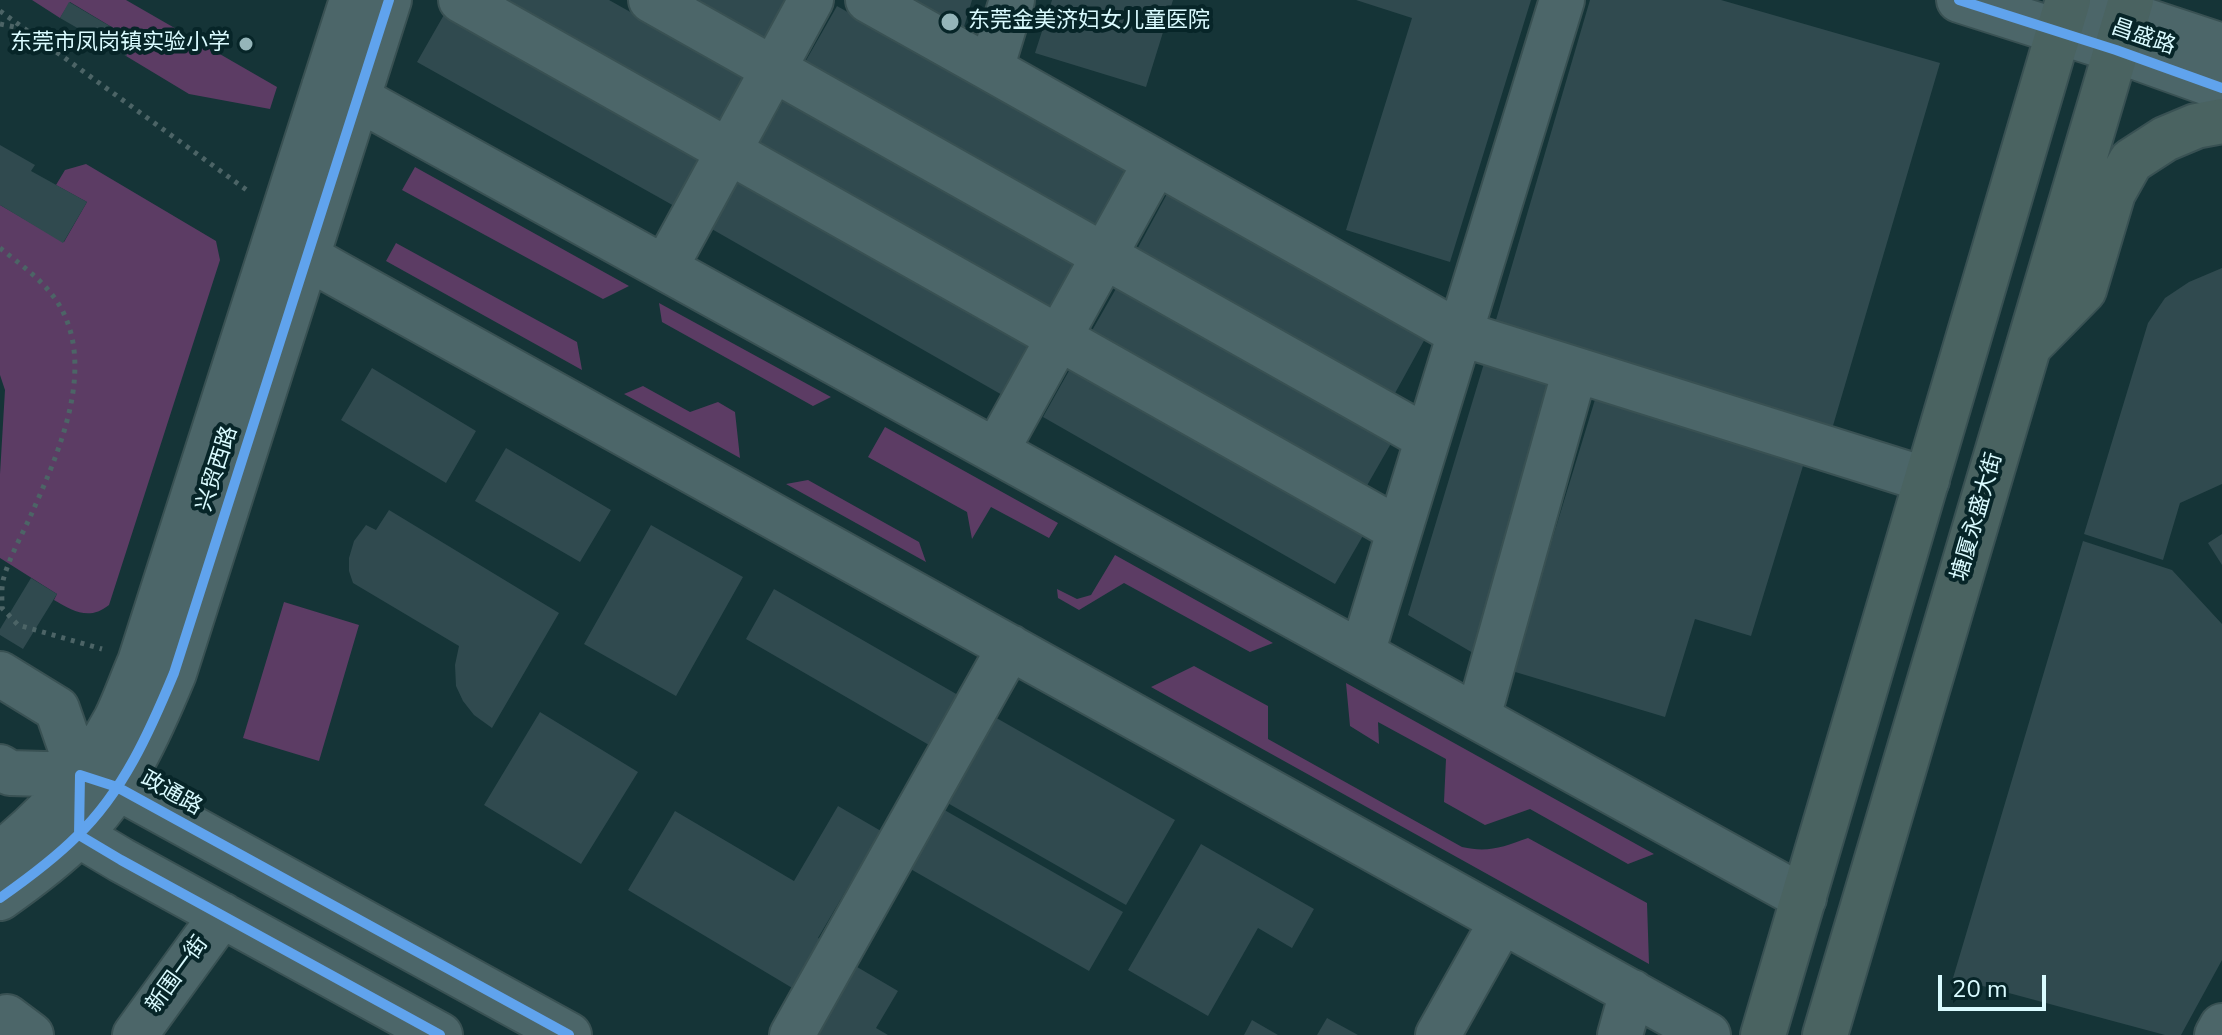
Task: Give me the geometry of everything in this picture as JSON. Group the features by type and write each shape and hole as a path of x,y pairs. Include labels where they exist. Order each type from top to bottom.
{"main road":[{"path":"1763,1035 2070,11"},
{"name":"塘厦永盛大街","path":"1825,1035 2125,21"},
{"path":"2028,348 2084,290 2113,193 2131,161 2165,139 2196,126 2222,121"}],"street":[{"name":"兴贸西路","path":"341,92 352,0"},
{"name":"兴贸西路","path":"0,854 98,781 149,734 174,673 290,251 341,92 389,0"},
{"path":"461,0 1399,530"},
{"path":"651,0 1427,438"},
{"path":"665,268 811,0"},
{"path":"868,0 1459,333 1927,480"},
{"path":"991,69 1012,0"},
{"path":"1362,653 1562,0"},
{"name":"昌盛路","path":"1959,0 2070,11 2125,21 2222,46"},
{"name":"昌盛路","path":"2125,21 2222,88"},
{"path":"341,92 1804,898"},
{"path":"996,451 1156,162"},
{"path":"290,251 1708,1035"},
{"path":"1478,717 1575,370"},
{"path":"792,1035 1010,647"},
{"path":"0,674 57,709 98,781 79,835 0,898"},
{"path":"0,767 10,773 98,781"},
{"name":"政通路","path":"98,781 569,1035"},
{"path":"79,835 432,1033"},
{"name":"新围一街","path":"135,1035 222,915"},
{"path":"1438,1035 1502,921"},
{"path":"1620,1035 1632,992"},
{"path":"2217,1035 2222,1026"}],"path":[{"path":"0,11 255,196"},
{"path":"0,24 24,29"},
{"path":"0,248 37,279 58,304 71,338 74,381 67,424 54,463 3,579 2,608 18,625 102,649"}],"shaded area":[{"path":"32,0 126,0 277,87 270,109 189,94 126,56 135,41 70,2 60,18"},
{"path":"86,164 216,241 220,260 109,605 95,613 74,611 54,600 57,594 0,558 0,474 5,390 0,375 0,205 64,242 87,202 56,185 65,170"},
{"path":"415,167 629,286 603,299 402,190"},
{"path":"396,243 577,342 582,370 386,261"},
{"path":"659,303 831,397 813,406 662,322"},
{"path":"643,386 690,412 718,402 735,412 740,458 624,394"},
{"path":"885,427 1058,523 1049,538 991,507 972,539 967,512 868,457"},
{"path":"808,480 919,542 926,562 786,484"},
{"path":"1115,555 1273,643 1250,652 1124,583 1079,610 1058,598 1057,589 1077,599 1091,595"},
{"path":"284,602 359,625 319,761 243,738"},
{"path":"1194,666 1268,706 1268,739 1462,847 1495,848 1528,838 1647,903 1649,964 1151,687"},
{"path":"1346,683 1654,854 1628,864 1530,809 1485,825 1444,802 1446,759 1378,722 1379,744 1350,726"}],"building":[{"path":"477,0 609,0 748,78 717,134"},
{"path":"696,0 789,0 767,40"},
{"name":"东莞金美济妇女儿童医院","path":"895,0 972,0 961,37"},
{"path":"1052,0 1173,0 1146,87 1035,53"},
{"path":"1356,0 1531,0 1450,262 1346,230 1412,18"},
{"path":"1590,0 1721,0 1940,63 1832,429 1493,330"},
{"path":"69,2 135,41 126,56 60,18"},
{"path":"449,6 708,151 676,207 417,62"},
{"path":"837,6 1131,173 1099,231 804,64"},
{"path":"786,96 1081,264 1047,321 753,154"},
{"path":"0,145 35,165 31,171 87,202 63,243 0,205"},
{"path":"743,170 1038,338 1004,396 710,228"},
{"path":"1167,194 1426,337 1394,395 1135,253"},
{"path":"2222,268 2222,484 2180,503 2163,560 2084,534 2148,323 2165,298 2189,282"},
{"path":"1118,285 1393,440 1361,496 1086,341"},
{"path":"1075,360 1368,527 1335,584 1043,417"},
{"path":"1485,360 1553,380 1473,653 1408,615"},
{"path":"372,368 476,431 446,483 341,420"},
{"path":"1597,393 1806,456 1751,636 1695,619 1665,717 1512,671"},
{"path":"506,448 611,510 580,562 475,501"},
{"path":"389,510 559,613 492,728 474,715 456,686 455,665 459,646 353,583 349,558 354,541 366,525 376,530"},
{"path":"651,525 743,577 676,696 584,644"},
{"path":"2222,534 2222,565 2208,543"},
{"path":"2083,541 2172,570 2222,624 2222,960 2181,1035 2165,1035 1953,978"},
{"path":"31,578 57,594 23,649 0,635 0,629"},
{"path":"774,589 958,695 929,745 746,639"},
{"path":"540,712 638,772 581,864 484,805"},
{"path":"986,712 1175,820 1126,905 937,797"},
{"path":"934,804 1123,912 1089,971 900,863"},
{"path":"838,806 881,831 818,938 828,944 799,992 628,890 675,811 794,881"},
{"path":"1201,844 1314,909 1292,948 1258,928 1208,1016 1128,970"},
{"path":"852,964 898,991 876,1028 888,1035 811,1035"},
{"path":"1327,1018 1358,1035 1317,1035"},
{"path":"1252,1020 1278,1035 1244,1035"}],"cycle path":[{"path":"0,898 50,861 93,819 134,760 165,695 389,0"},
{"path":"1959,0 2116,50 2222,88"},
{"path":"440,1035 79,835 80,775 117,787 569,1035"}],"place":[{"name":"东莞金美济妇女儿童医院","path":"950,22"},
{"name":"东莞市凤岗镇实验小学","path":"246,44"}]}
